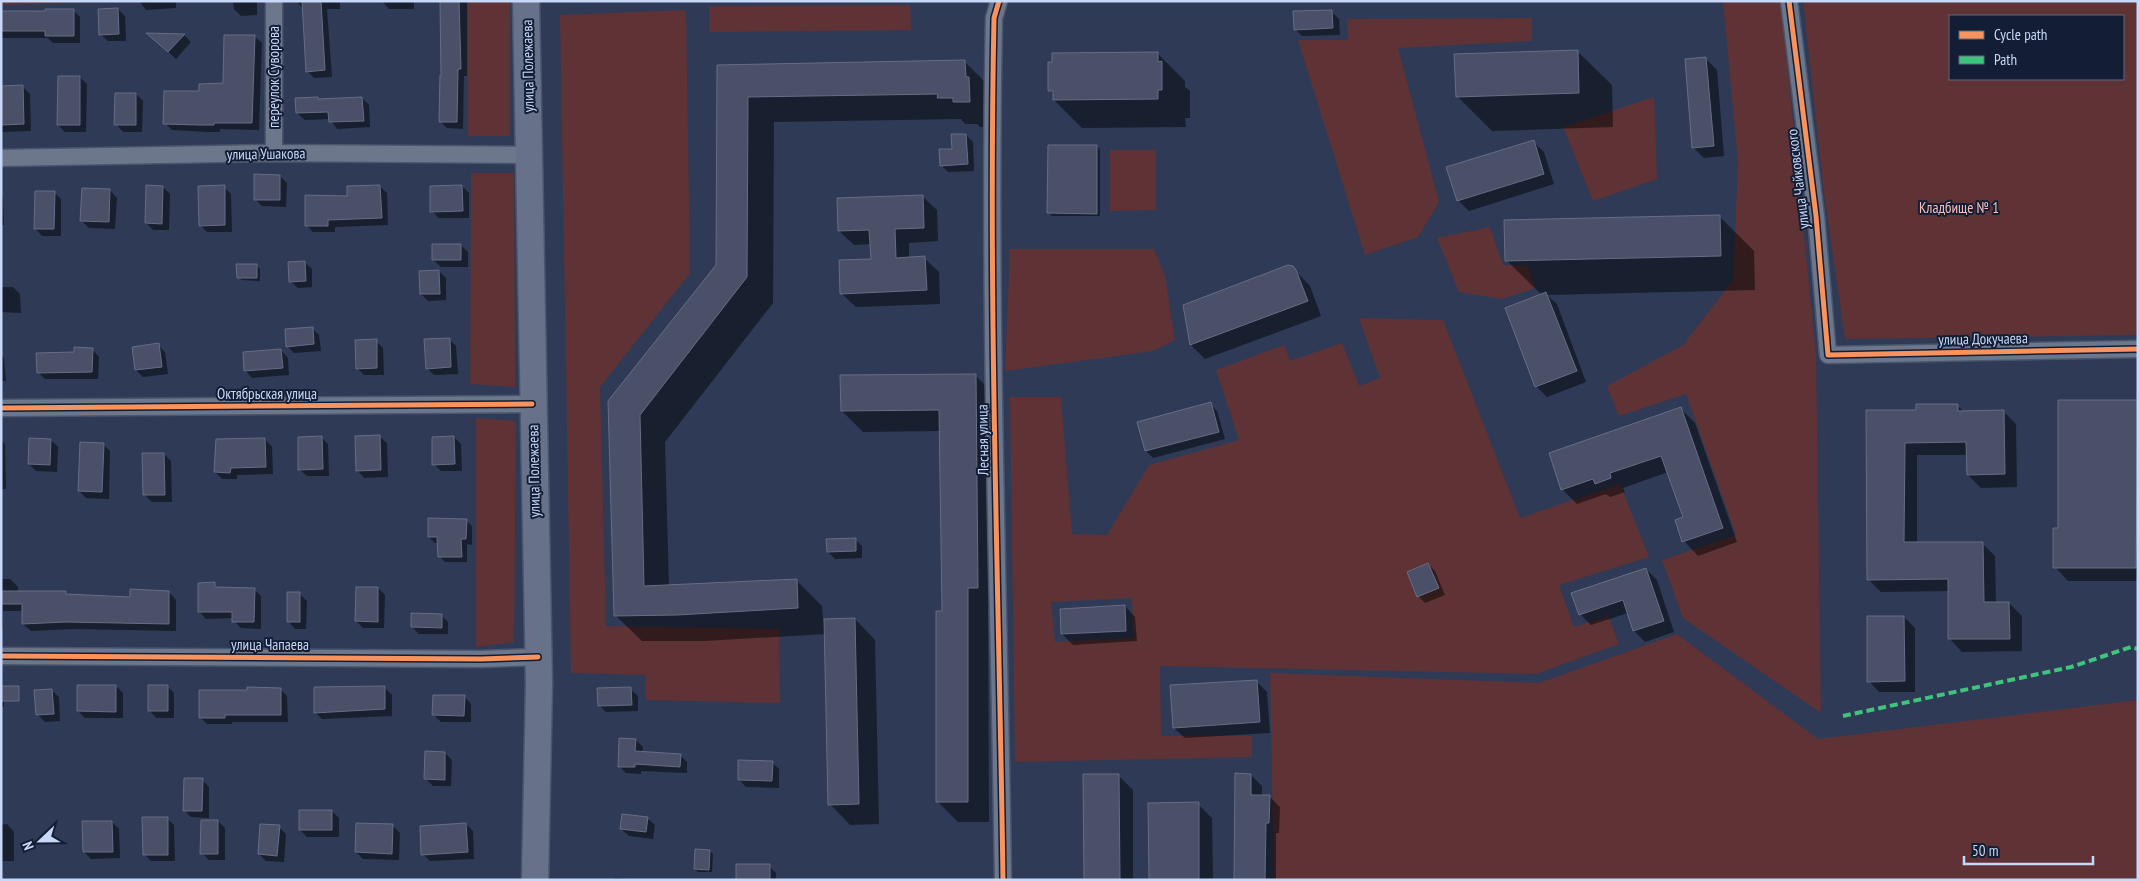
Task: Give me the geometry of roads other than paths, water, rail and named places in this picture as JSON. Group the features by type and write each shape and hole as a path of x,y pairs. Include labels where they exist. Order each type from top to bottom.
{"main road":[{"name":"улица Полежаева","path":"526,1 538,657 535,880"}],"street":[{"name":"переулок Суворова","path":"274,1 274,153"},
{"name":"Лесная улица","path":"999,1 994,18 992,320 1003,880"},
{"name":"улица Чайковского","path":"1789,1 1816,216 1828,355"},
{"name":"улица Ушакова","path":"1,158 274,153 530,155"},
{"name":"улица Докучаева","path":"1828,355 2138,349"},
{"name":"Октябрьская улица","path":"1,408 532,404"},
{"name":"улица Чапаева","path":"1,656 471,659 538,657"}],"park label":[{"name":"Кладбище № 1","path":"1959,208"}]}
